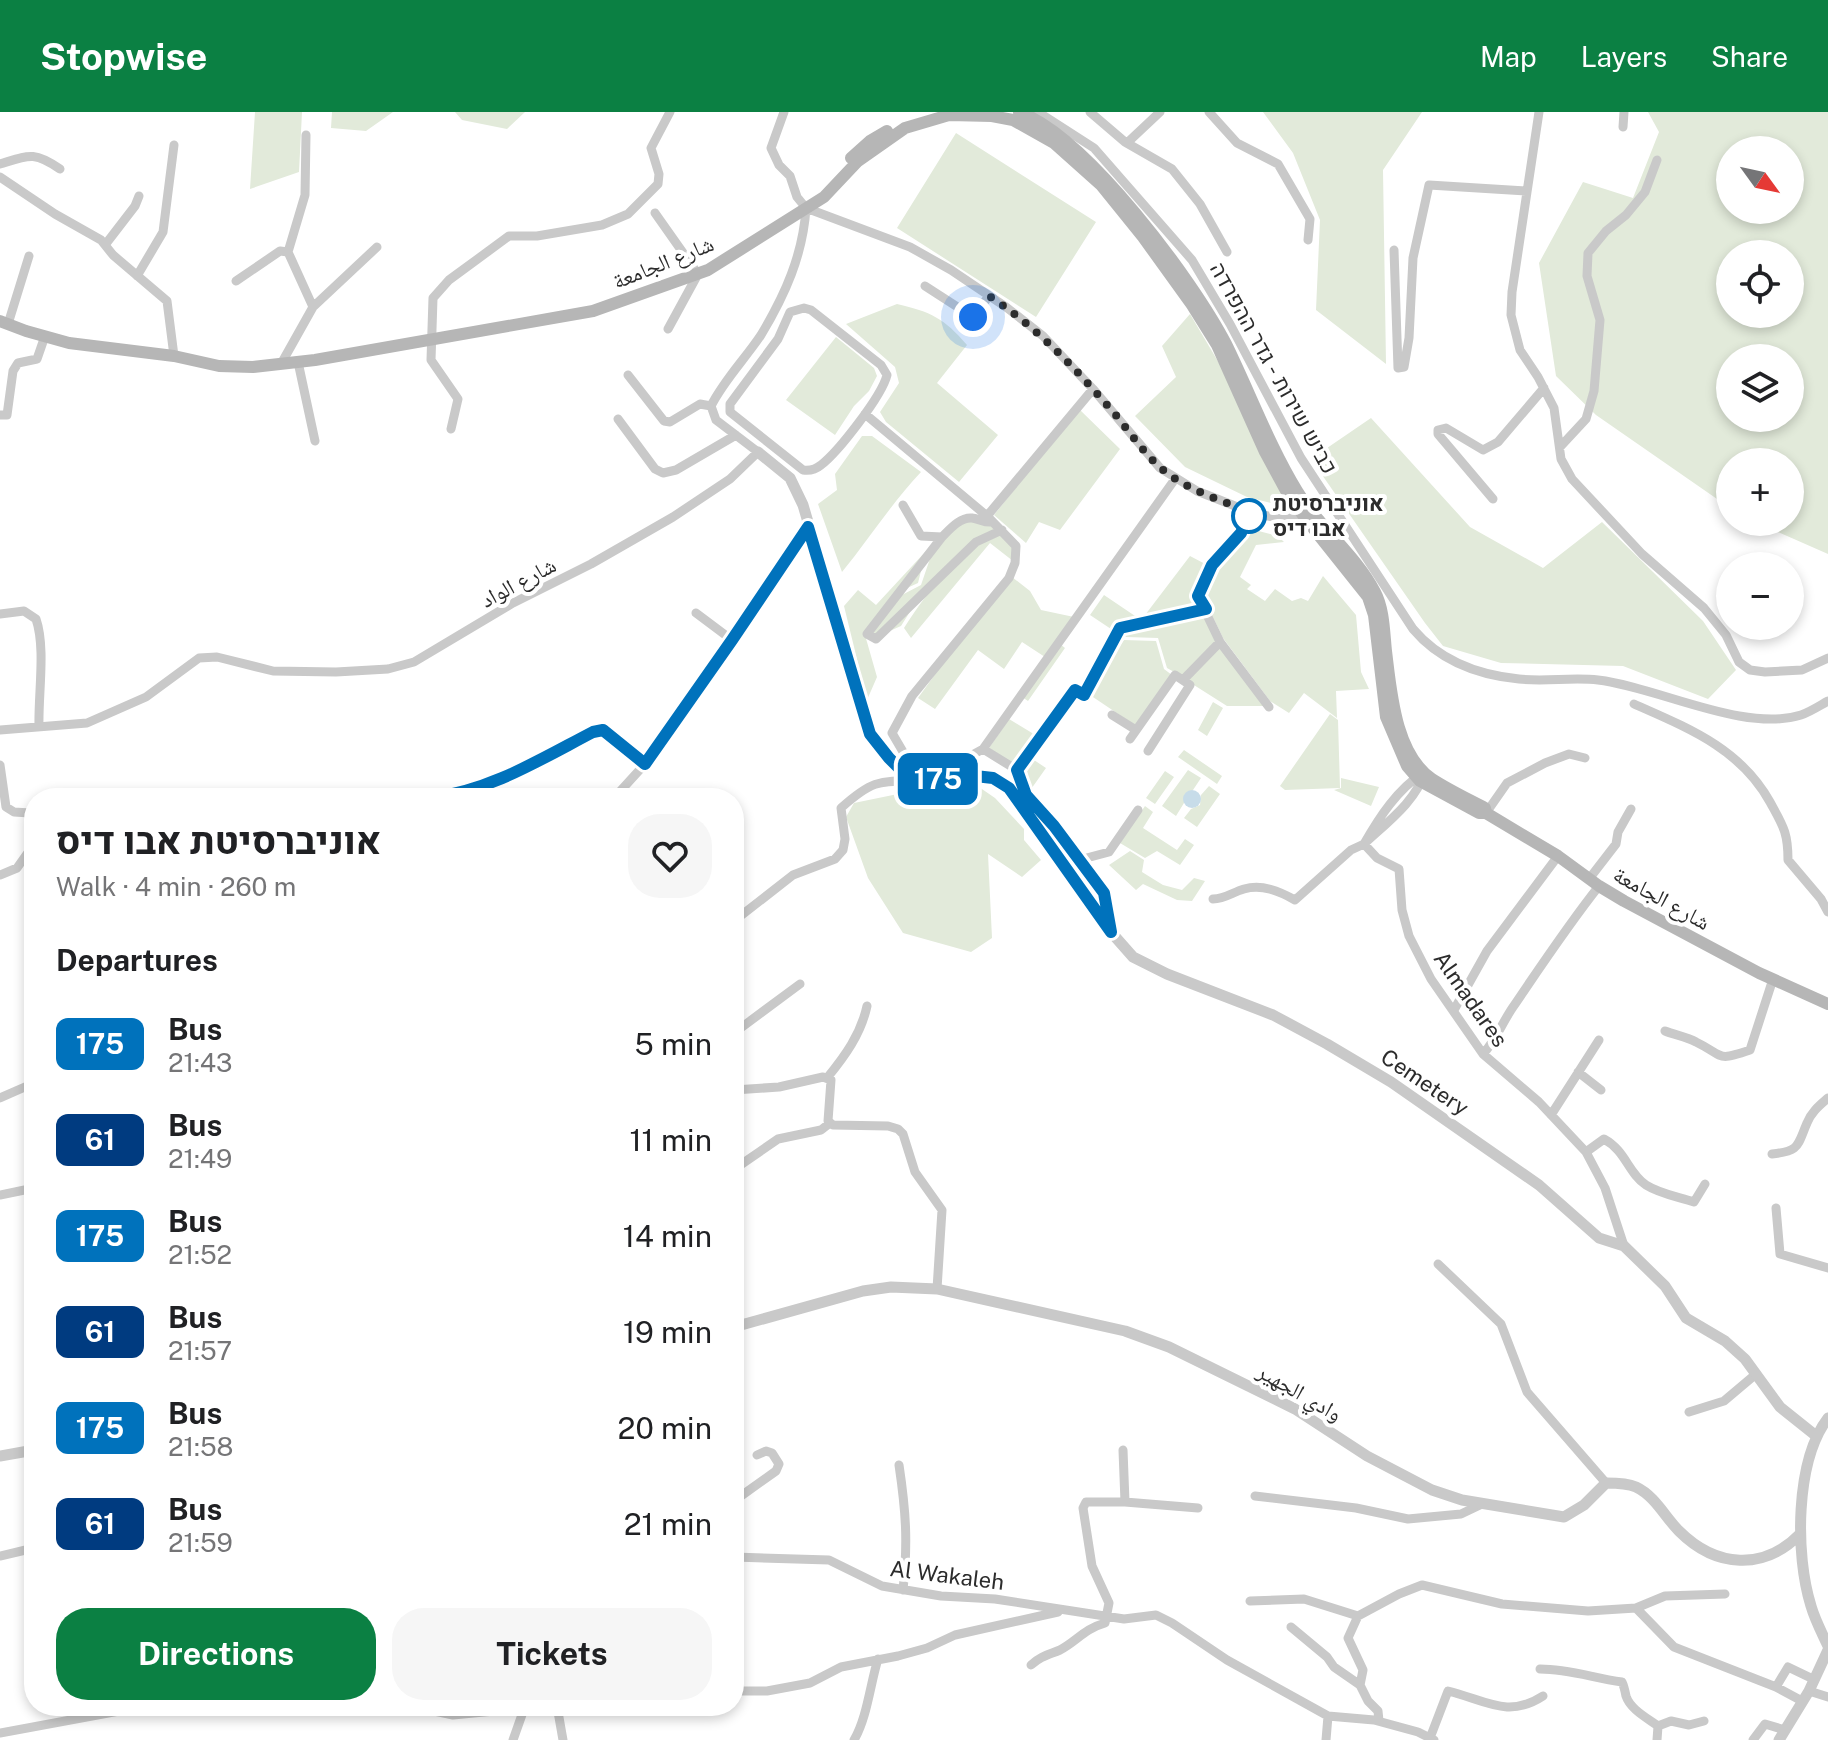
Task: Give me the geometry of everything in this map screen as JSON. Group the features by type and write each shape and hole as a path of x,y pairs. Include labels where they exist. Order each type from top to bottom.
{"main road":[{"path":"806,208 852,156 870,141 903,121 927,112"},
{"path":"1019,112 1059,135 1093,166 1174,263 1211,317 1312,521"},
{"path":"806,208 824,197 858,161 883,142 905,128 926,120 949,115 992,116 1013,120 1038,132 1072,157 1101,185 1175,280 1217,345 1265,452 1312,521"},
{"name":"شارع الجامعة","path":"4,322 69,343 174,356 219,366 298,362 593,311 708,270 806,208"},
{"name":"شارع الجامعة","path":"1312,521 1368,597 1374,615 1386,717 1407,766 1479,813 1486,813 1558,856 1594,883 1684,934 1828,1004"}],"street":[{"path":"451,429 458,399 431,360 433,298 449,280 509,236 537,236 602,225 628,214 658,184 659,174 651,148 670,112"},
{"path":"784,112 771,148 806,208 910,247 989,296 1043,336 1147,453 1175,479 1250,512 1312,521"},
{"name":"כביש שירות - גדר ההפרדה","path":"1038,112 1094,148 1192,260 1230,324 1301,458 1426,645 1455,664 1486,673 1520,679 1597,680 1637,687 1734,715 1772,718 1799,715 1828,701"},
{"path":"1090,112 1127,143 1172,169 1200,204 1227,252"},
{"path":"1127,143 1160,112"},
{"path":"1209,112 1237,143 1278,164 1310,219 1308,240"},
{"path":"1539,112 1511,315 1520,350 1554,408 1561,459 1572,479 1642,554 1704,608 1726,635 1739,662 1750,670 1765,672 1802,670 1828,658"},
{"path":"1623,127 1624,112"},
{"path":"306,135 305,195 288,252 313,307"},
{"path":"137,276 163,232 174,145"},
{"path":"0,164 28,155 42,157 60,169"},
{"path":"1560,447 1586,419 1594,391 1600,320 1587,276 1588,253 1645,192 1657,160"},
{"path":"0,177 101,240 167,301 174,356"},
{"path":"1394,250 1398,368 1404,367 1409,338 1413,258 1429,185 1527,191"},
{"path":"105,245 135,206 139,196"},
{"path":"711,406 761,335 797,264 805,232 806,208"},
{"path":"655,213 698,274 668,329"},
{"path":"281,364 313,307 377,247"},
{"path":"236,281 280,251 288,252"},
{"path":"4,322 29,256"},
{"path":"925,286 973,317 989,296"},
{"path":"804,308 811,310 885,369 885,384 865,414 822,465 811,471 803,470 736,417 730,412 730,404 778,339 790,312 804,308"},
{"path":"0,415 7,415 13,371 18,363 37,359 45,336"},
{"path":"298,362 315,441"},
{"path":"628,375 664,421 670,422 700,404 711,406"},
{"path":"1493,499 1438,434 1438,430 1446,428 1483,450 1498,442 1544,388"},
{"path":"1002,530 976,542 876,639 867,634 942,537 962,520 973,518 983,523 990,519 1093,389"},
{"path":"711,406 716,420 790,478 803,505 870,734 904,773 920,781"},
{"path":"865,414 990,519 1016,546 1015,563 1009,578 912,696 892,733 909,762 935,767 963,761 983,749 1175,479"},
{"path":"618,419 655,469 663,473 676,470 736,435"},
{"name":"شارع الواد","path":"0,730 87,723 146,697 199,658 217,657 273,671 388,669 414,662 513,603 591,564 673,517 730,479 758,452"},
{"path":"903,505 921,536 942,537"},
{"path":"1250,512 1241,533 1212,565 1198,596 1220,642 1269,707"},
{"path":"623,788 645,764 808,527"},
{"path":"1017,770 1075,690 1084,695 1120,628 1206,609"},
{"path":"0,614 24,611 36,619 42,635 39,727"},
{"path":"696,613 732,640"},
{"path":"1183,680 1220,642"},
{"path":"1130,739 1175,675 1183,680 1190,685 1148,751"},
{"path":"1634,704 1726,749 1758,781 1788,836 1788,860 1828,912"},
{"path":"1112,715 1136,730"},
{"path":"477,788 504,779 593,732 603,730 645,764"},
{"path":"983,749 1017,770 1026,795 1104,893 1111,932"},
{"path":"1486,813 1507,783 1569,754 1585,758"},
{"path":"0,765 6,807 24,813"},
{"name":"Cemetery","path":"920,781 975,776 993,778 1009,788 1111,932 1133,957 1273,1015 1391,1082 1539,1185 1599,1238 1624,1246 1665,1286 1686,1318 1725,1341 1745,1359 1780,1407 1815,1435"},
{"path":"1213,899 1262,887 1295,900 1351,850 1364,844 1394,798 1421,777"},
{"path":"744,913 793,875 835,859 843,850 845,839 841,808 859,792 885,780 920,781"},
{"path":"1483,1054 1495,1041 1510,1011 1572,921 1616,844 1618,832 1631,809"},
{"path":"1079,860 1109,852 1138,810"},
{"name":"Almadares","path":"1364,844 1377,858 1399,869 1402,910 1409,936 1431,979 1483,1054 1551,1115 1586,1152 1605,1188 1624,1246"},
{"path":"1454,1010 1487,951 1558,856"},
{"path":"0,875 17,868 24,858"},
{"path":"1665,1031 1697,1042 1716,1056 1731,1057 1750,1050 1773,979"},
{"path":"744,1026 800,984"},
{"path":"827,1078 855,1040 867,1006"},
{"path":"1551,1115 1599,1040"},
{"path":"1578,1072 1601,1090"},
{"path":"744,1089 779,1087 827,1078 831,1080 830,1123"},
{"path":"0,1098 24,1087"},
{"path":"1772,1154 1795,1149 1802,1140 1807,1121 1828,1098"},
{"path":"744,1162 778,1139 821,1130 830,1123"},
{"path":"830,1123 888,1126 903,1134 915,1172 942,1210 937,1289"},
{"path":"1586,1152 1604,1139 1624,1155 1634,1173 1646,1185 1694,1202 1705,1184"},
{"path":"0,1195 24,1190"},
{"path":"1776,1208 1780,1254 1828,1268"},
{"path":"1438,1264 1501,1324 1527,1392 1606,1483 1634,1486 1648,1494 1681,1533 1710,1553 1742,1561 1760,1560 1785,1550 1800,1534"},
{"name":"وادي الجهير","path":"744,1324 863,1291 891,1287 937,1289 1125,1331 1169,1347 1295,1409 1367,1456 1432,1490 1482,1504 1564,1517 1584,1505 1606,1483"},
{"path":"1689,1412 1724,1401 1756,1374"},
{"path":"1753,1740 1765,1724 1782,1735 1828,1648 1810,1603 1800,1534 1805,1473 1815,1435 1828,1418"},
{"path":"1123,1450 1125,1502"},
{"path":"744,1494 776,1471 779,1464 772,1453 766,1451 757,1455"},
{"path":"0,1456 24,1452"},
{"path":"899,1465 907,1517 903,1590"},
{"path":"1255,1496 1356,1508 1408,1519 1461,1514 1482,1504"},
{"path":"1031,1665 1042,1655 1060,1649 1079,1634 1105,1623 1108,1616 1109,1603 1092,1566 1083,1508 1086,1502 1198,1508"},
{"path":"0,1556 24,1550"},
{"name":"Al Wakaleh","path":"744,1557 829,1560 882,1586 941,1596 995,1599 1124,1619 1156,1615 1227,1660 1328,1716"},
{"path":"1360,1685 1363,1670 1348,1638 1358,1616 1422,1585 1514,1605 1588,1611 1636,1608 1665,1596 1725,1594"},
{"path":"1250,1601 1304,1599 1358,1616"},
{"path":"1636,1608 1674,1647 1776,1687 1805,1696 1828,1697"},
{"path":"744,1691 767,1691 810,1683 841,1667 927,1648 955,1635 1065,1610"},
{"path":"1291,1627 1327,1657 1334,1667 1360,1685 1368,1701 1378,1711 1379,1721"},
{"path":"854,1740 863,1725 878,1659"},
{"path":"1776,1687 1788,1667 1813,1679"},
{"path":"1540,1669 1563,1669 1622,1682 1626,1688 1626,1698 1658,1726"},
{"path":"1326,1740 1328,1716 1379,1721 1432,1739 1448,1691 1512,1708 1528,1706 1543,1696"},
{"path":"0,1733 92,1716"},
{"path":"513,1740 522,1716"},
{"path":"559,1716 563,1740"},
{"path":"1658,1726 1671,1721 1689,1725 1704,1721"},
{"path":"1657,1740 1658,1726"}],"green space":[{"path":"255,112 302,112 299,172 250,189"},
{"path":"332,112 393,112 366,131 331,128"},
{"path":"455,112 525,112 507,129 462,120"},
{"path":"1263,112 1422,112 1383,170 1386,364 1316,310 1320,220 1293,153"},
{"path":"1648,112 1828,112 1828,554 1787,536 1804,536 1804,448 1716,448 1716,498 1596,415 1556,376 1539,263 1583,182 1633,198 1659,132"},
{"path":"956,133 1096,222 1036,317 897,228"},
{"path":"897,304 936,317 967,345 937,383 998,435 959,482 886,422 880,412 899,383 895,367 846,324"},
{"path":"1190,314 1242,402 1295,509 1247,497 1185,467 1135,416 1176,377 1162,346"},
{"path":"836,337 874,368 877,376 835,435 786,400"},
{"path":"1079,409 1120,449 1060,530 1039,522 1026,543 994,515"},
{"path":"1371,418 1470,527 1543,568 1602,522 1703,621 1736,670 1708,699 1623,666 1501,663 1443,646 1311,459"},
{"path":"862,436 872,436 921,472 842,572 818,504 837,490 835,474"},
{"path":"963,521 992,524 999,529 974,540 923,591 901,626 876,637 869,633 898,597 921,585 936,541"},
{"path":"1251,529 1278,536 1284,542 1256,545 1240,577 1251,585 1247,589 1265,601 1275,589 1292,601 1301,598 1308,601 1323,576 1356,615 1361,672 1369,689 1336,691 1337,718 1304,693 1289,713 1270,701 1223,638 1203,596 1216,567"},
{"path":"1001,532 1015,546 1013,561 990,543 911,638 904,628 935,586 958,561"},
{"path":"926,551 918,583 896,593 865,635 877,677 867,700 844,606 858,590 876,605"},
{"path":"1190,556 1209,566 1196,597 1202,608 1142,619"},
{"path":"1012,577 1030,591 1041,610 1074,617 1045,657 1022,642 1004,669 978,650 935,709 918,698 970,626"},
{"path":"1104,595 1141,620 1114,631 1090,615"},
{"path":"1205,611 1217,641 1183,677 1167,668 1158,638 1119,634 1121,630"},
{"path":"1124,640 1156,641 1164,669 1172,675 1136,726 1087,693"},
{"path":"1060,644 1065,648 1028,701 1022,697"},
{"path":"1221,644 1267,706 1227,706 1186,680"},
{"path":"1213,702 1223,708 1207,736 1198,730"},
{"path":"1330,714 1338,720 1340,788 1285,790 1280,786"},
{"path":"1009,719 1037,736 1017,766 989,748"},
{"path":"1184,750 1222,776 1217,784 1178,757"},
{"path":"1034,760 1046,768 1029,792 1027,771"},
{"path":"1188,770 1201,778 1193,790 1185,794 1184,803 1176,816 1162,806"},
{"path":"1165,771 1174,777 1155,804 1146,798"},
{"path":"1341,778 1379,787 1371,806 1334,790 1341,788"},
{"path":"1209,786 1220,794 1197,827 1184,818 1191,809 1200,805 1201,795"},
{"path":"979,787 995,798 1024,829 1024,840 1041,860 1022,877 988,854 992,938 971,952 903,933 868,878 846,817 854,803 927,788"},
{"path":"1145,806 1153,812 1143,828 1177,850 1185,839 1194,845 1180,865 1157,851 1145,858 1120,843"},
{"path":"1130,851 1144,860 1142,872 1163,885 1182,890 1194,878 1205,881 1192,901 1177,900 1143,884 1136,890 1109,865"}],"water":[{"path":"1188,790 1196,790 1201,799 1199,806 1188,808 1183,803 1183,795"}],"bus line":[{"name":"175","path":"477,788 504,779 593,732 603,730 645,764 808,527 870,734 904,773 920,781 975,776 993,778 1009,788 1111,932 1104,893 1054,826 1026,795 1017,770 1075,690 1084,695 1120,628 1206,609 1198,596 1212,565 1241,533 1250,512"}],"place":[{"name":"אוניברסיטת אבו דיס","path":"1249,516"}],"route":[{"path":"973,317 989,296 1006,307 1043,336 1160,468 1197,491 1250,512 1249,516"}]}
